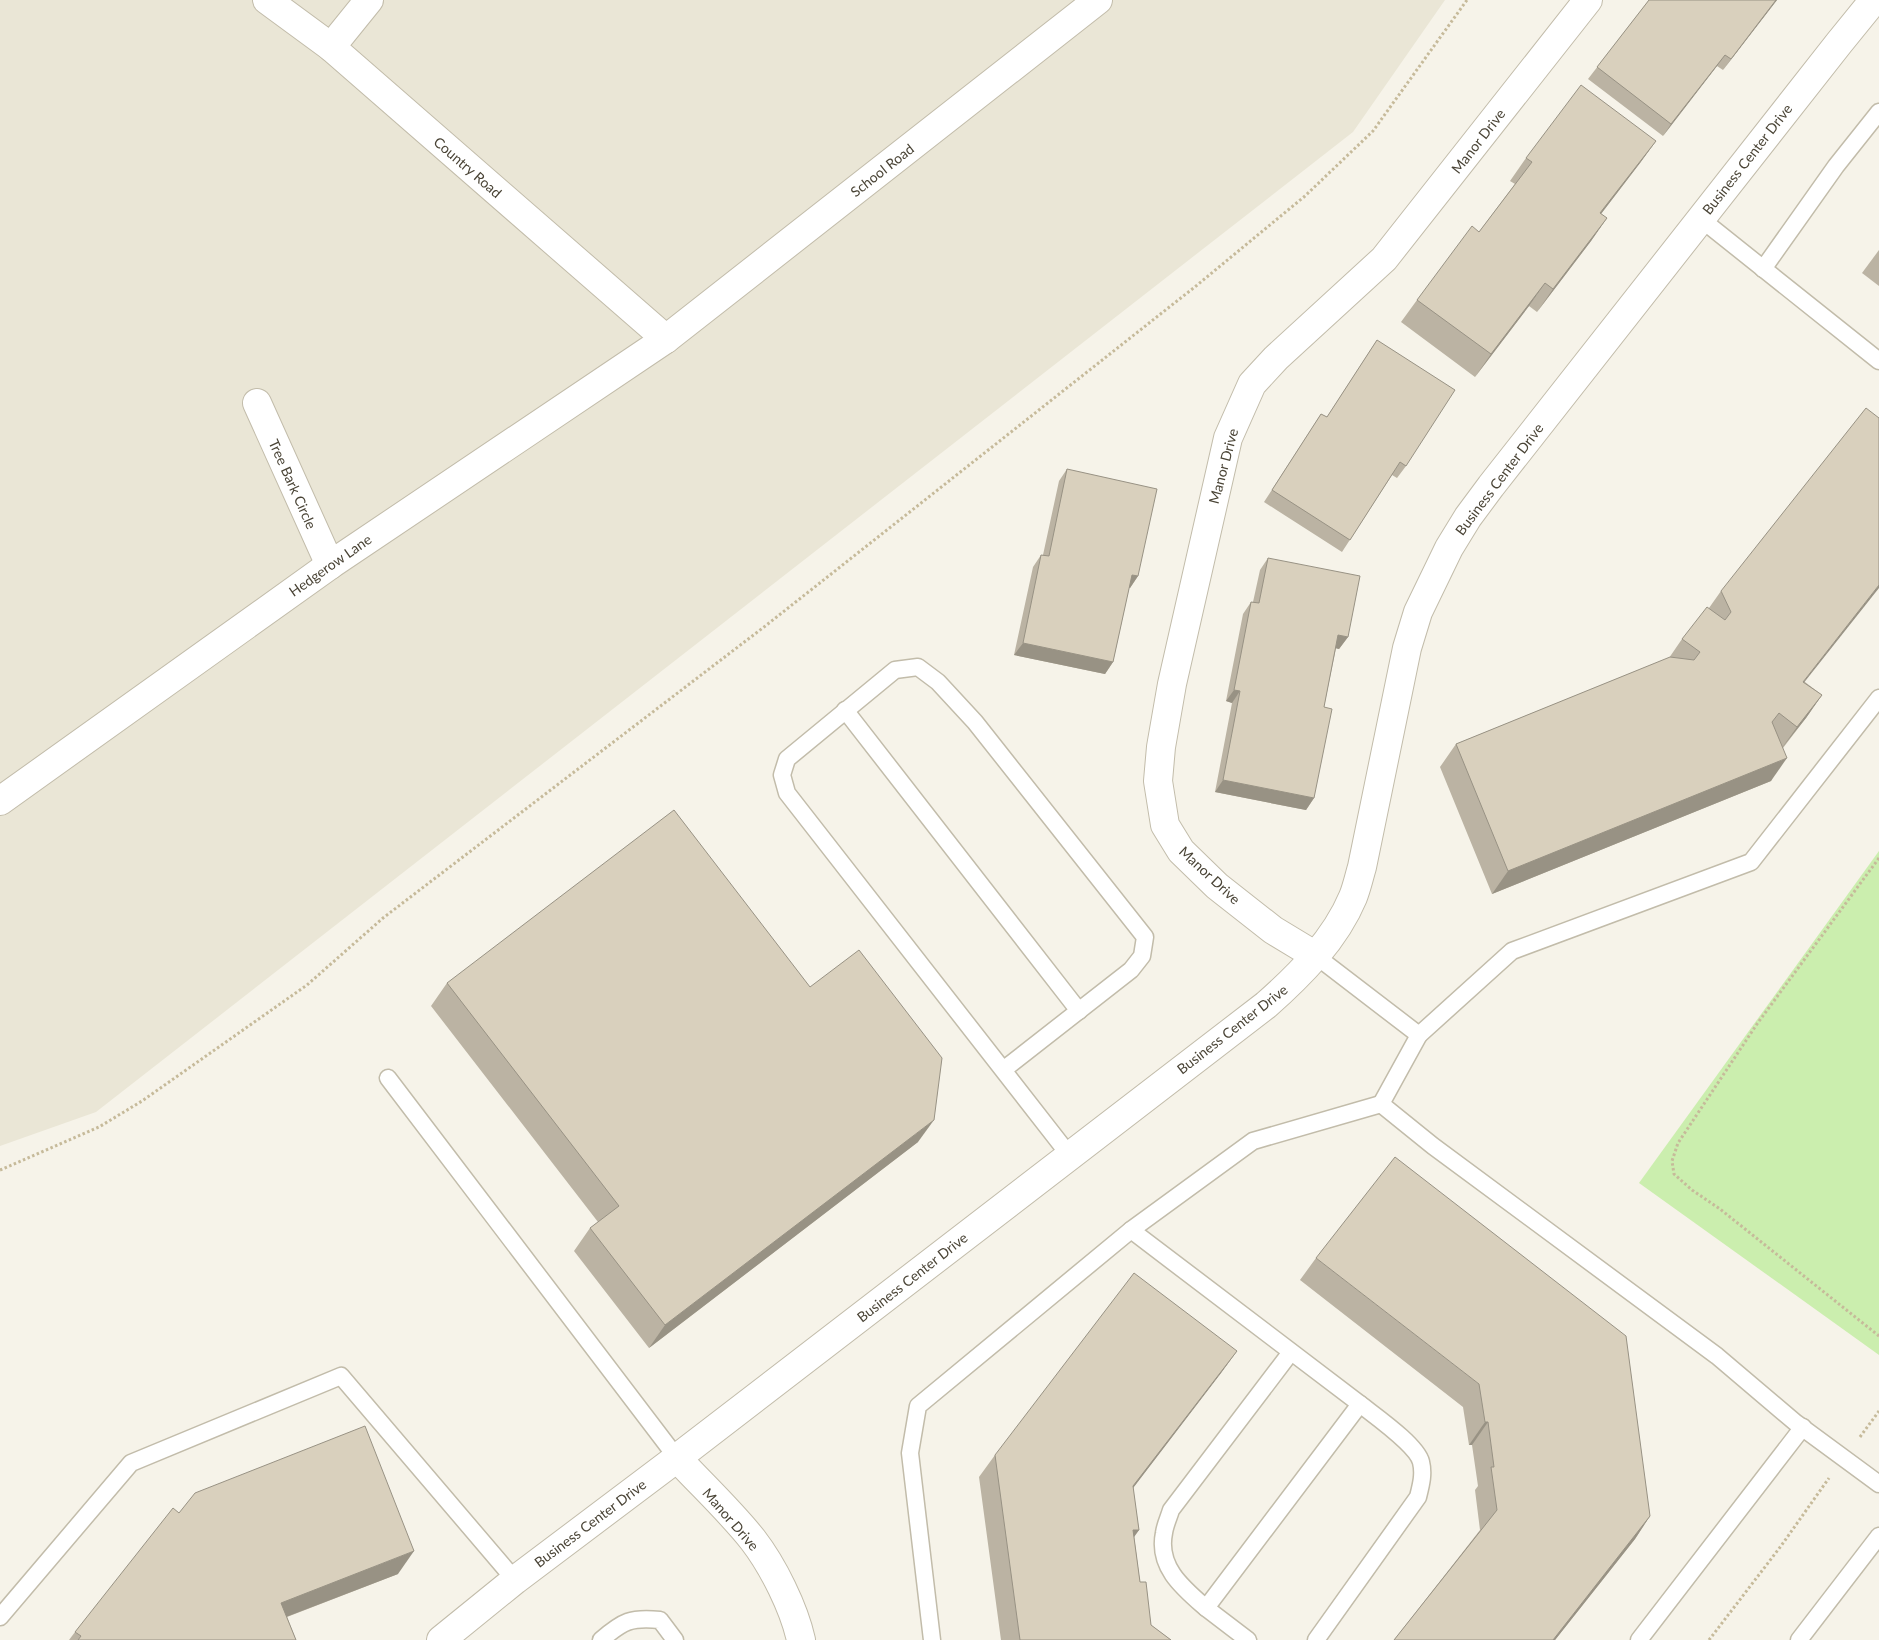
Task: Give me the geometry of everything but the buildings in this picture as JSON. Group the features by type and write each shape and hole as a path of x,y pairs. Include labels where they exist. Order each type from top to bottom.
{"street":[{"name":"Country Road","path":"266,0 331,47 666,339"},
{"path":"331,47 368,0"},
{"name":"School Road","path":"666,339 1098,0"},
{"name":"Manor Drive","path":"1316,956 1273,930 1217,886 1181,851 1165,824 1158,781 1161,746 1172,684 1228,438 1252,384 1276,358 1384,259 1588,0"},
{"name":"Business Center Drive","path":"441,1640 515,1580 677,1458 1266,1005 1316,956 1353,897 1362,867 1407,648 1418,612 1449,548 1480,502 1839,43 1876,0"},
{"name":"Hedgerow Lane","path":"0,800 330,564 666,339"},
{"name":"Tree Bark Circle","path":"257,403 330,564"},
{"name":"Manor Drive","path":"677,1458 753,1540 779,1583 796,1618 801,1640"}],"lane":[{"path":"1763,269 1836,166 1879,112"},
{"path":"1701,219 1879,361"},
{"path":"1003,1070 1131,970 1142,956 1145,937 975,722 938,682 918,667 895,670 787,759 782,775 787,793 1070,1156"},
{"path":"932,1640 910,1453 918,1406 1131,1230 1253,1141 1381,1104 1419,1035 1512,950 1751,862 1879,698"},
{"path":"845,710 1079,1011"},
{"path":"1316,956 1419,1035"},
{"path":"388,1078 677,1458"},
{"path":"1381,1104 1433,1146 1716,1356 1802,1427 1879,1484"},
{"path":"1131,1230 1360,1404 1415,1449 1421,1460 1423,1476 1418,1496 1316,1640"},
{"path":"1248,1640 1180,1586 1170,1570 1164,1552 1163,1534 1171,1510 1291,1352"},
{"path":"0,1617 131,1463 342,1376 515,1580"},
{"path":"1206,1608 1360,1404"},
{"path":"1639,1640 1802,1427"},
{"path":"1799,1640 1879,1536"},
{"path":"601,1640 618,1625 640,1618 660,1620 675,1640"}],"path":[{"path":"0,1170 98,1127 142,1101 307,985 383,918 764,627 1196,286 1305,196 1373,131 1467,0"},
{"path":"1879,858 1757,1024 1678,1143 1672,1161 1674,1174 1692,1190 1720,1209 1879,1336"},
{"path":"1709,1640 1781,1546 1879,1411"}],"shaded area":[{"path":"0,0 1445,0 1353,132 96,1112 0,1146"}],"green space":[{"path":"1879,851 1879,1355 1639,1183"}]}
